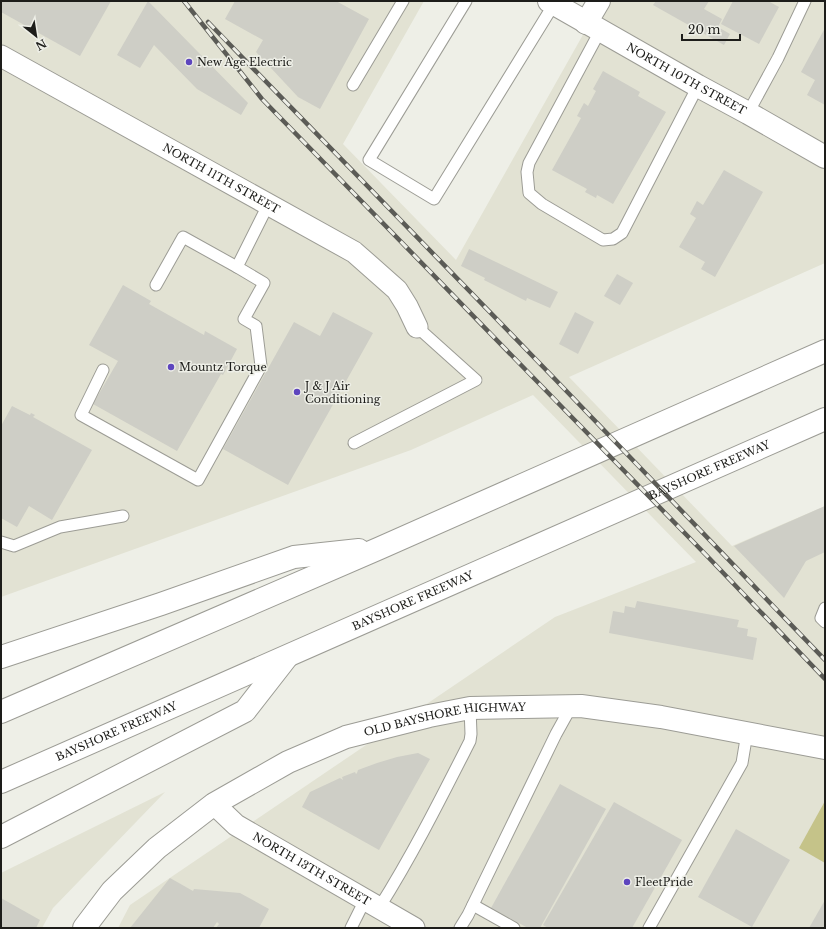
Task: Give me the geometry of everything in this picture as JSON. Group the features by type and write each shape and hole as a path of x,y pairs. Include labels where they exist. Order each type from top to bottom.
{"main road":[{"path":"593,27 599,1"},
{"name":"NORTH 10TH STREET","path":"551,2 825,157"},
{"path":"1,712 380,548 825,351"},
{"name":"BAYSHORE FREEWAY","path":"1,782 825,420"},
{"path":"1,657 161,604 294,557 380,548"},
{"path":"1,837 245,711 288,656"},
{"name":"OLD BAYSHORE HIGHWAY","path":"84,928 112,891 157,848 214,804 288,762 346,737 429,716 470,708 581,706 661,717 825,748"}],"street":[{"name":"NORTH 11TH STREET","path":"1,56 354,252 397,290 408,306 417,327"},
{"name":"NORTH 13TH STREET","path":"214,804 236,826 414,928"}],"lane":[{"path":"353,84 403,1"},
{"path":"466,1 369,160 434,199 551,2"},
{"path":"748,113 778,58 806,1"},
{"path":"593,27 529,163 527,172 529,193 542,204 603,240 613,239 622,233 698,86"},
{"path":"236,267 268,205"},
{"path":"103,370 80,414 198,480 261,366 256,326 244,319 264,283 182,237 156,285"},
{"path":"354,443 476,380 417,327"},
{"path":"1,542 14,546 60,527 124,516"},
{"path":"825,608 821,618 825,622"},
{"path":"460,928 473,905 556,734 571,707"},
{"path":"351,928 372,904 397,880 423,833 470,741 470,708"},
{"path":"649,928 742,763 747,733"},
{"path":"473,905 514,928"}],"shaded area":[{"path":"1,1 424,1 343,144 456,260 602,1 825,1 825,263 569,377 732,546 825,506 825,928 118,928 130,905 555,617 696,562 533,395 411,450 1,597"},
{"path":"165,792 53,908 42,928 1,928 1,873"},
{"path":"825,801 825,863 799,848"}],"building":[{"path":"1,1 111,1 80,56 1,12"},
{"name":"New Age Electric","path":"148,1 248,103 241,115 197,89 154,45 140,68 117,55"},
{"path":"235,1 336,1 369,19 320,109 298,97 256,52 263,40 225,19"},
{"path":"656,1 709,1 704,9 722,19 718,27 730,34 724,45 653,5"},
{"path":"733,1 768,1 779,7 759,44 721,24"},
{"path":"825,28 825,105 807,95 815,80 801,72"},
{"path":"603,71 640,92 638,96 666,112 613,204 597,195 596,198 585,192 587,189 552,170 581,118 577,116 584,103 588,106 596,91 593,89"},
{"path":"724,170 763,192 715,277 701,269 705,262 679,247 696,218 690,214 697,201 703,205"},
{"path":"469,249 558,292 550,308 527,298 526,301 484,280 485,278 461,266"},
{"path":"617,274 633,283 620,305 604,296"},
{"name":"Mountz Torque","path":"123,285 151,301 149,304 204,335 205,331 237,349 177,451 93,404 118,361 89,345"},
{"name":"J & J Air Conditioning","path":"333,312 373,333 288,485 223,449 294,322 320,336"},
{"path":"575,312 594,322 578,354 559,344"},
{"path":"12,406 30,415 31,413 35,415 33,417 92,450 52,520 29,506 17,527 1,518 1,426"},
{"path":"825,506 825,552 806,561 784,598 734,546"},
{"path":"637,601 739,620 737,627 748,629 747,636 757,638 753,660 609,633 613,611 624,613 625,606 635,608"},
{"path":"418,753 430,759 379,850 302,807 310,792 340,778 343,780 342,777 355,772 356,774 358,770 377,763"},
{"path":"560,784 606,809 540,928 528,928 491,908"},
{"path":"614,802 682,840 632,928 548,928 543,925"},
{"path":"736,829 790,860 752,927 698,897"},
{"path":"170,878 193,891 194,889 240,893 269,909 259,928 216,928 219,924 217,922 213,928 130,928"},
{"path":"1,898 40,920 36,928 1,928"},
{"path":"825,900 825,928 809,928"}],"railway":[{"path":"184,1 262,99 825,679"},
{"path":"208,22 825,660"}],"place":[{"name":"New Age Electric","path":"189,62"},
{"name":"Mountz Torque","path":"171,367"},
{"name":"J & J Air Conditioning","path":"297,392"},
{"name":"FleetPride","path":"627,882"}]}
